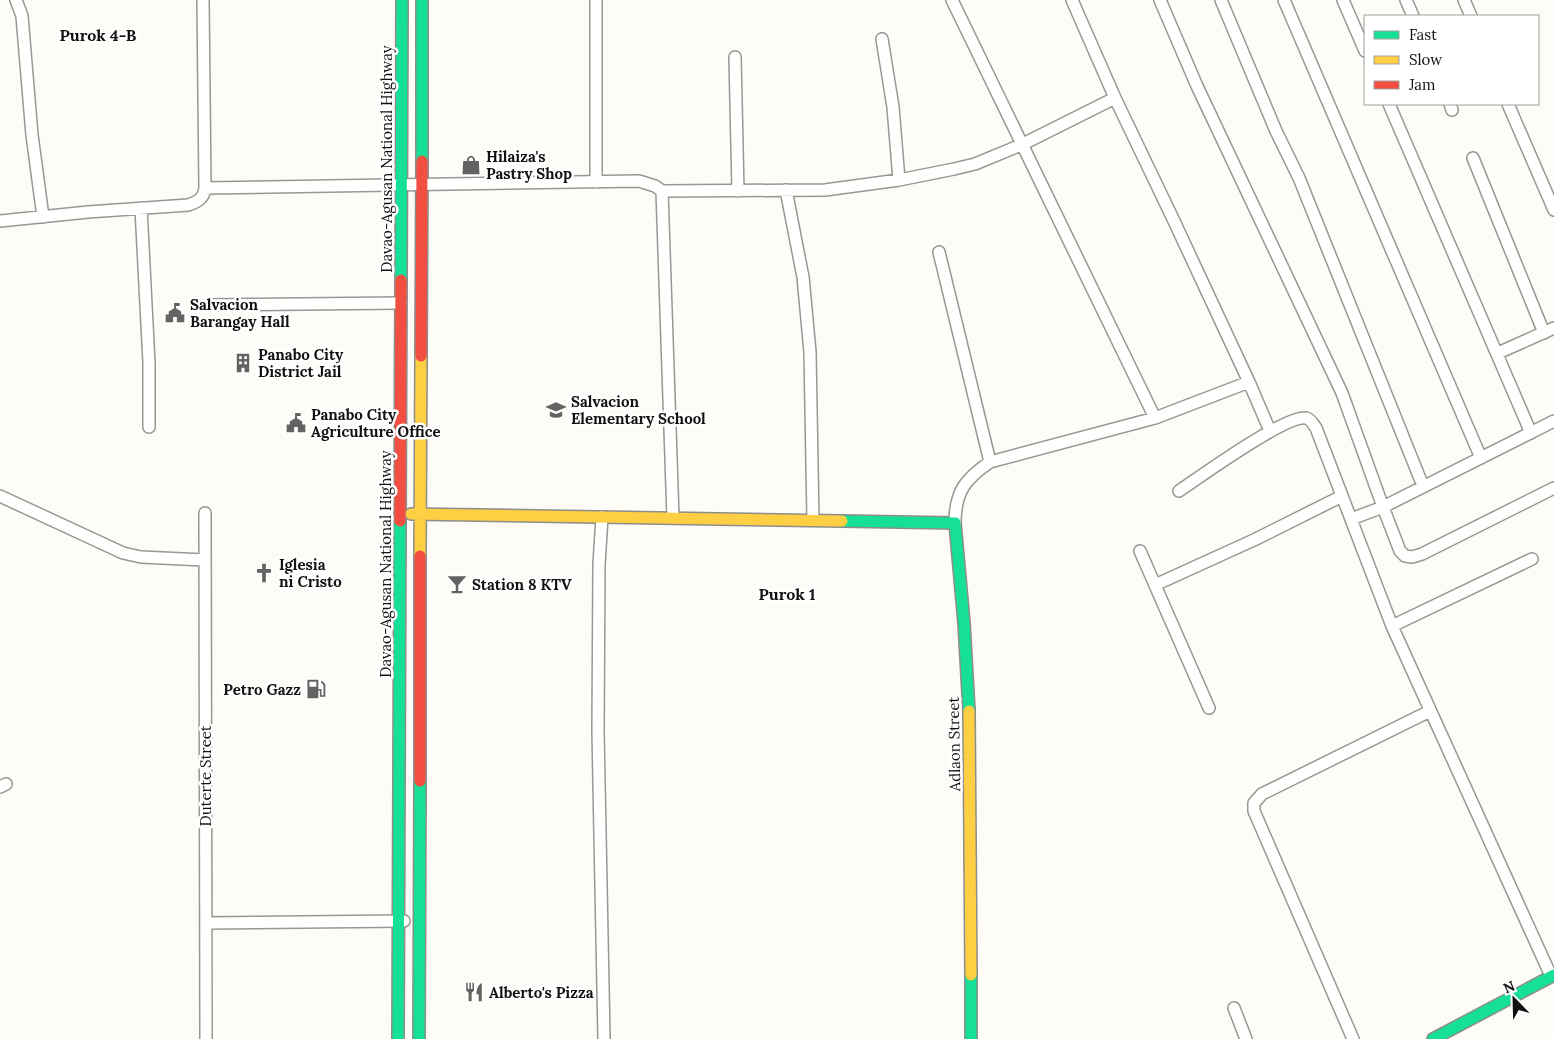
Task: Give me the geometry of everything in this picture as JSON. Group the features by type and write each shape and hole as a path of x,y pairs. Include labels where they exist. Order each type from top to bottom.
{"main road":[{"name":"Davao-Agusan National Highway","path":"398,1039 402,0"},
{"path":"418,1039 422,0"},
{"path":"401,354 421,355"},
{"path":"400,514 955,523"},
{"name":"Adlaon Street","path":"955,523 969,709 970,1039"},
{"path":"400,666 420,666"},
{"path":"1433,1039 1553,975"}],"street":[{"path":"16,0 22,16 32,135 43,217"},
{"path":"0,221 140,208 188,206 200,200 205,188 203,0"},
{"path":"596,0 596,182"},
{"path":"952,0 1155,418"},
{"path":"1072,0 1115,98 1249,382 1270,431"},
{"path":"1221,0 1276,131 1299,178 1423,486"},
{"path":"1284,0 1481,458"},
{"path":"1343,0 1364,48"},
{"path":"1406,0 1412,15"},
{"path":"1464,0 1471,15"},
{"path":"1163,1 1197,86 1342,392 1400,551 1405,556 1412,557 1554,488"},
{"path":"882,39 893,106 899,180"},
{"path":"736,58 738,191"},
{"path":"205,188 639,182 655,186 662,191 825,190 899,180 975,164 1022,145 1115,98"},
{"path":"1388,105 1498,353 1531,433"},
{"path":"1508,105 1554,210"},
{"path":"1473,158 1549,330 1498,353"},
{"path":"786,190 804,277 810,352 813,520"},
{"path":"662,191 673,518"},
{"path":"140,208 148,338 149,427"},
{"path":"939,252 990,462 1155,418 1249,382"},
{"path":"208,305 401,303"},
{"path":"1179,491 1270,431 1298,419 1305,418 1311,420 1316,428 1392,626 1553,975"},
{"path":"1351,519 1383,507 1554,421"},
{"name":"Adlaon Street","path":"955,523 959,495 966,482 974,473 990,462"},
{"path":"0,496 123,553 141,557 204,560"},
{"path":"1155,585 1256,539 1342,496"},
{"name":"Duterte Street","path":"205,513 206,1039"},
{"path":"602,517 599,564 598,731 604,1039"},
{"path":"1140,551 1209,708"},
{"path":"1392,626 1532,559"},
{"path":"1353,1039 1254,811 1254,803 1262,794 1430,711"},
{"path":"206,923 419,921"},
{"path":"1234,1008 1246,1039"}],"traffic: fast":[{"path":"401,280 402,0"},
{"path":"422,0 422,161"},
{"path":"398,1039 400,521"},
{"path":"842,521 955,523 964,623 969,711"},
{"path":"419,1039 420,781"},
{"path":"971,975 971,1039"},
{"path":"1433,1039 1554,975"}],"traffic: slow":[{"path":"420,556 421,356"},
{"path":"411,514 842,521"},
{"path":"969,711 971,975"}],"traffic: jam":[{"path":"421,356 422,161"},
{"path":"400,521 401,280"},
{"path":"420,556 420,781"}],"place":[{"name":"Hilaiza's Pastry Shop","path":"471,165"},
{"name":"Salvacion Barangay Hall","path":"175,313"},
{"name":"Panabo City District Jail","path":"243,363"},
{"name":"Salvacion Elementary School","path":"556,410"},
{"name":"Panabo City Agriculture Office","path":"296,423"},
{"name":"Iglesia ni Cristo","path":"264,573"},
{"name":"Station 8 KTV","path":"457,584"},
{"name":"Petro Gazz","path":"316,689"},
{"name":"Alberto's Pizza","path":"474,992"}],"district":[{"name":"Purok 4-B","path":"98,35"},
{"name":"Purok 1","path":"787,594"}]}
